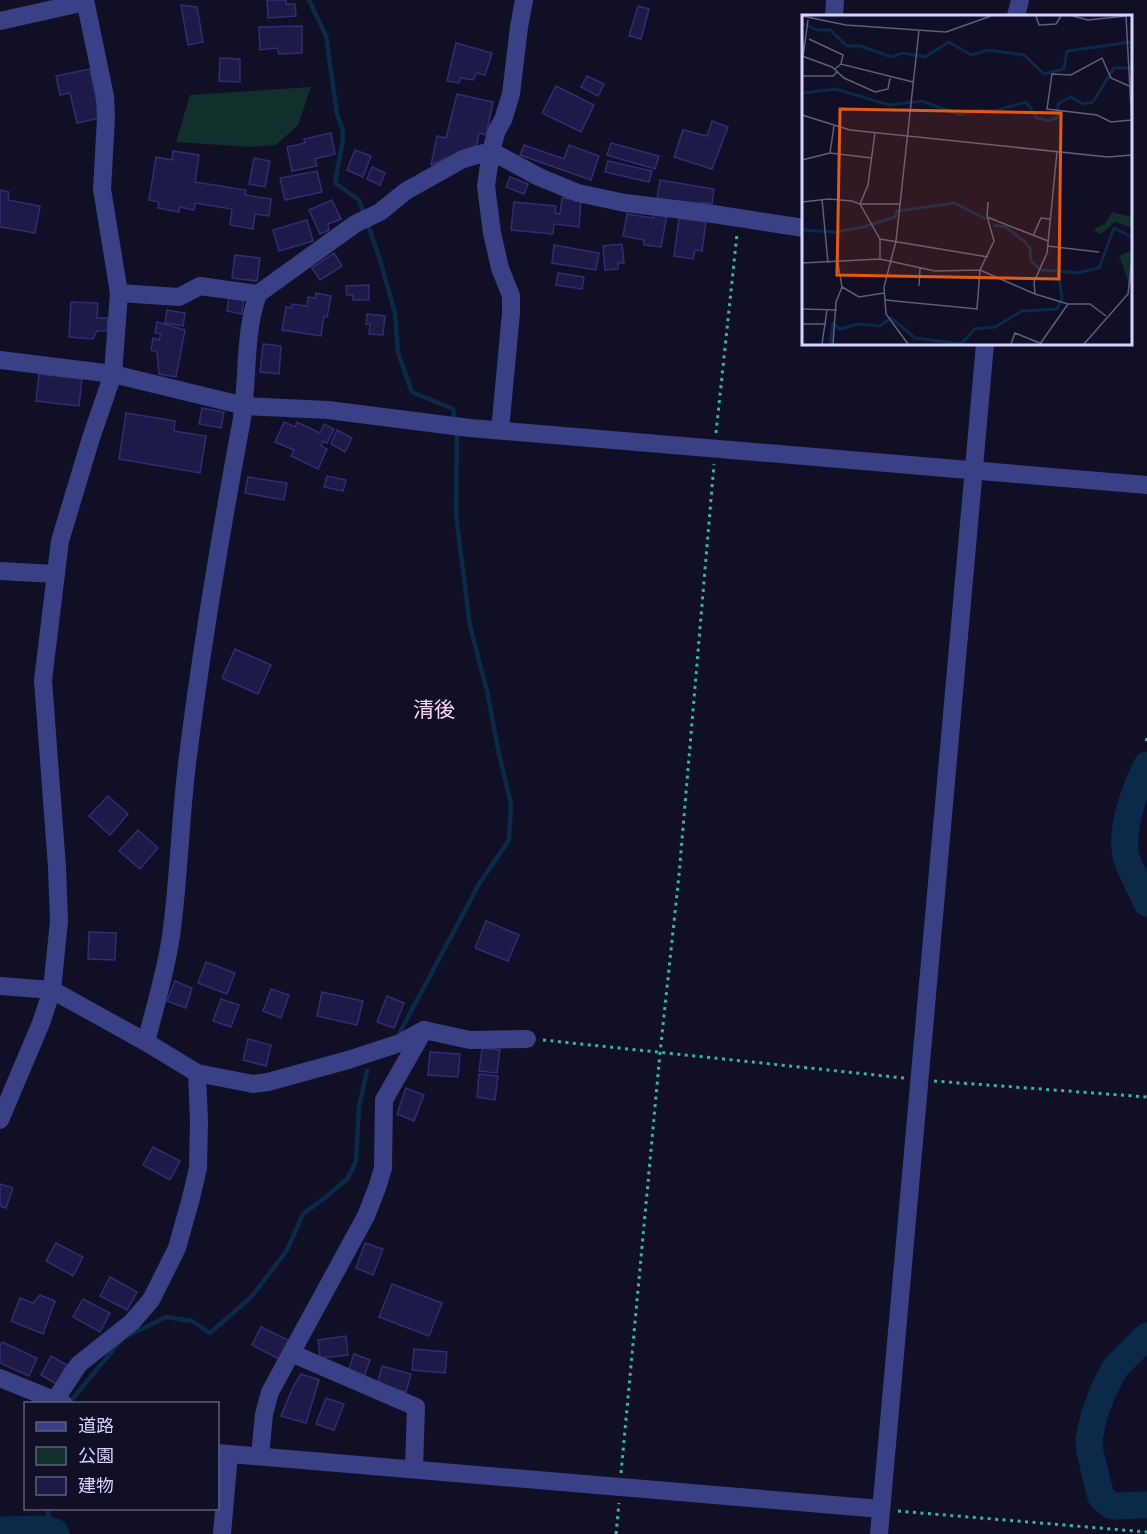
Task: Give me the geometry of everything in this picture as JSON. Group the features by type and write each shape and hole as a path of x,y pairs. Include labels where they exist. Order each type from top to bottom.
{"street":[{"path":"500,430 511,296 500,268 492,233 486,186 491,151 511,94 524,0"},
{"path":"834,15 836,0"},
{"path":"1016,15 1020,0"},
{"path":"0,21 85,1 105,96 102,189 119,293 113,374 60,540 43,680 59,910 52,990 41,1023 0,1120"},
{"path":"146,1042 171,936 183,792 198,676 223,520 245,406 249,336 258,294 355,224 380,212 406,191 463,159 491,151 539,177 579,194 625,203 739,217 802,228"},
{"path":"119,293 179,297 200,286 258,294"},
{"path":"879,1534 985,345"},
{"path":"0,360 113,374 245,406 328,410 470,428 1147,486"},
{"path":"0,571 56,574"},
{"path":"0,986 52,990 197,1073 253,1084 348,1060 400,1043 424,1030 470,1040 526,1039"},
{"path":"260,1456 264,1414 270,1392 366,1216 383,1168 384,1100 424,1030"},
{"path":"0,1378 60,1402 79,1364 132,1322 151,1300 177,1248 198,1168 197,1073"},
{"path":"291,1353 416,1407 414,1469"},
{"path":"222,1534 223,1453 881,1509"}],"path":[{"path":"616,1534 660,1053 679,875 715,449 739,217"},
{"path":"526,1039 919,1080 1147,1097"},
{"path":"881,1509 1147,1532"}],"green space":[{"path":"311,87 298,125 276,145 251,147 176,142 190,95"}],"building":[{"path":"267,0 286,0 286,4 295,4 296,16 268,18"},
{"path":"181,5 197,7 203,42 188,45"},
{"path":"638,6 649,9 641,39 629,36"},
{"path":"302,26 302,53 279,54 277,48 260,50 259,27"},
{"path":"456,43 492,53 485,75 477,73 473,80 461,78 459,83 447,81"},
{"path":"220,58 240,59 240,82 219,81"},
{"path":"90,69 100,118 77,123 70,93 60,95 56,76"},
{"path":"587,76 604,84 598,96 581,87"},
{"path":"556,86 594,105 581,132 542,113"},
{"path":"457,94 493,102 486,135 479,133 477,145 431,165 437,136 446,138"},
{"path":"712,121 728,127 712,169 674,157 683,130 707,136"},
{"path":"331,133 335,154 315,159 317,166 292,171 287,147 305,143 304,139"},
{"path":"611,143 659,156 655,169 607,155"},
{"path":"524,145 564,159 569,145 599,156 591,180 520,155"},
{"path":"355,150 371,156 363,177 347,170"},
{"path":"173,151 199,155 195,182 246,190 245,195 271,199 269,216 255,214 253,229 230,225 232,209 195,203 194,210 180,207 179,212 158,208 159,202 149,200 156,157 172,160"},
{"path":"254,158 270,161 265,187 249,184"},
{"path":"608,161 652,171 649,182 605,172"},
{"path":"372,167 385,173 380,185 367,179"},
{"path":"317,171 322,192 285,200 280,178"},
{"path":"510,177 528,184 524,194 506,187"},
{"path":"660,180 714,189 712,204 704,202 704,206 657,199"},
{"path":"0,190 9,192 8,200 40,206 35,233 0,227"},
{"path":"562,198 581,200 579,227 554,224 553,234 511,230 514,202 556,206 555,213 560,214"},
{"path":"332,200 341,219 328,224 329,230 320,234 309,210"},
{"path":"654,213 667,215 661,247 644,245 644,240 623,236 627,214 653,218"},
{"path":"679,218 706,222 702,251 695,250 693,259 674,256"},
{"path":"307,220 313,241 279,251 273,230"},
{"path":"622,244 624,263 618,263 618,269 605,270 603,246"},
{"path":"554,245 599,253 596,270 552,263"},
{"path":"334,253 342,266 320,280 312,268"},
{"path":"235,255 260,258 257,281 232,278"},
{"path":"558,273 584,277 582,289 556,285"},
{"path":"369,285 369,300 353,300 353,295 347,295 346,286"},
{"path":"316,293 331,296 327,317 324,316 321,336 282,330 286,307 291,308 292,304 307,306 308,297 315,298"},
{"path":"229,296 244,298 242,314 227,311"},
{"path":"71,302 98,303 97,318 108,318 107,331 97,331 93,339 69,337"},
{"path":"167,310 185,313 183,326 165,323"},
{"path":"367,314 385,316 383,335 369,334 370,324 366,324"},
{"path":"157,322 185,330 176,377 159,374 157,352 151,350 153,338 159,340 161,334 155,333"},
{"path":"263,344 281,346 279,374 260,372"},
{"path":"39,374 82,379 79,406 36,401"},
{"path":"202,408 224,412 221,428 199,424"},
{"path":"126,413 175,421 174,431 206,436 200,473 119,459"},
{"path":"284,422 295,427 297,422 320,433 324,424 334,429 327,443 323,441 321,446 327,449 318,469 291,456 294,450 275,442"},
{"path":"337,430 352,438 345,452 331,444"},
{"path":"327,476 346,480 343,491 324,487"},
{"path":"248,477 287,483 284,500 245,493"},
{"path":"235,649 271,665 258,694 222,678"},
{"path":"108,796 128,814 110,835 89,816"},
{"path":"138,830 158,848 140,869 119,851"},
{"path":"486,921 519,935 508,961 475,948"},
{"path":"89,932 116,933 115,960 88,959"},
{"path":"206,962 235,973 227,994 198,983"},
{"path":"175,981 192,988 186,1008 167,1001"},
{"path":"271,989 289,995 281,1018 263,1011"},
{"path":"322,992 363,1001 357,1025 317,1016"},
{"path":"387,996 404,1003 394,1028 377,1022"},
{"path":"221,999 239,1005 231,1027 213,1021"},
{"path":"248,1039 271,1045 266,1066 243,1060"},
{"path":"482,1048 500,1050 497,1073 479,1071"},
{"path":"430,1052 460,1054 458,1077 428,1075"},
{"path":"479,1074 498,1076 495,1100 477,1097"},
{"path":"406,1088 424,1095 414,1121 397,1114"},
{"path":"153,1147 180,1161 170,1180 143,1165"},
{"path":"0,1184 13,1188 6,1208 0,1206"},
{"path":"56,1243 83,1257 73,1276 46,1261"},
{"path":"365,1243 383,1249 373,1275 356,1268"},
{"path":"110,1277 137,1292 127,1310 100,1296"},
{"path":"392,1284 442,1303 429,1336 379,1317"},
{"path":"40,1295 55,1301 43,1334 11,1321 20,1298 33,1303"},
{"path":"83,1299 110,1313 100,1332 73,1317"},
{"path":"261,1327 290,1341 281,1360 252,1345"},
{"path":"346,1336 348,1355 320,1358 318,1340"},
{"path":"2,1342 37,1358 29,1376 0,1363"},
{"path":"414,1349 447,1352 445,1373 412,1370"},
{"path":"354,1354 370,1360 364,1377 348,1371"},
{"path":"51,1356 67,1365 56,1384 41,1375"},
{"path":"382,1366 411,1374 406,1392 377,1385"},
{"path":"301,1374 319,1380 306,1423 281,1416"},
{"path":"326,1398 344,1404 334,1430 316,1424"}],"waterway":[{"path":"309,0 326,36 337,114 343,131 335,183 359,200 364,214"},
{"path":"367,222 395,313 398,353 412,392 453,409 455,422"},
{"path":"400,1032 479,884 509,840 511,804 487,691 470,626 456,515 457,430"},
{"path":"1147,765 1130,809 1125,834 1126,856 1147,903"},
{"path":"70,1402 123,1338 166,1317 192,1321 210,1333 250,1298 287,1250 303,1214 348,1178 356,1161 359,1106 367,1071"},
{"path":"1147,1336 1115,1368 1103,1391 1089,1439 1101,1497 1112,1506 1147,1505"},
{"path":"48,1510 55,1532"},
{"path":"0,1530 44,1529 56,1534"}],"district":[{"name":"清後","path":"434,708"}]}
